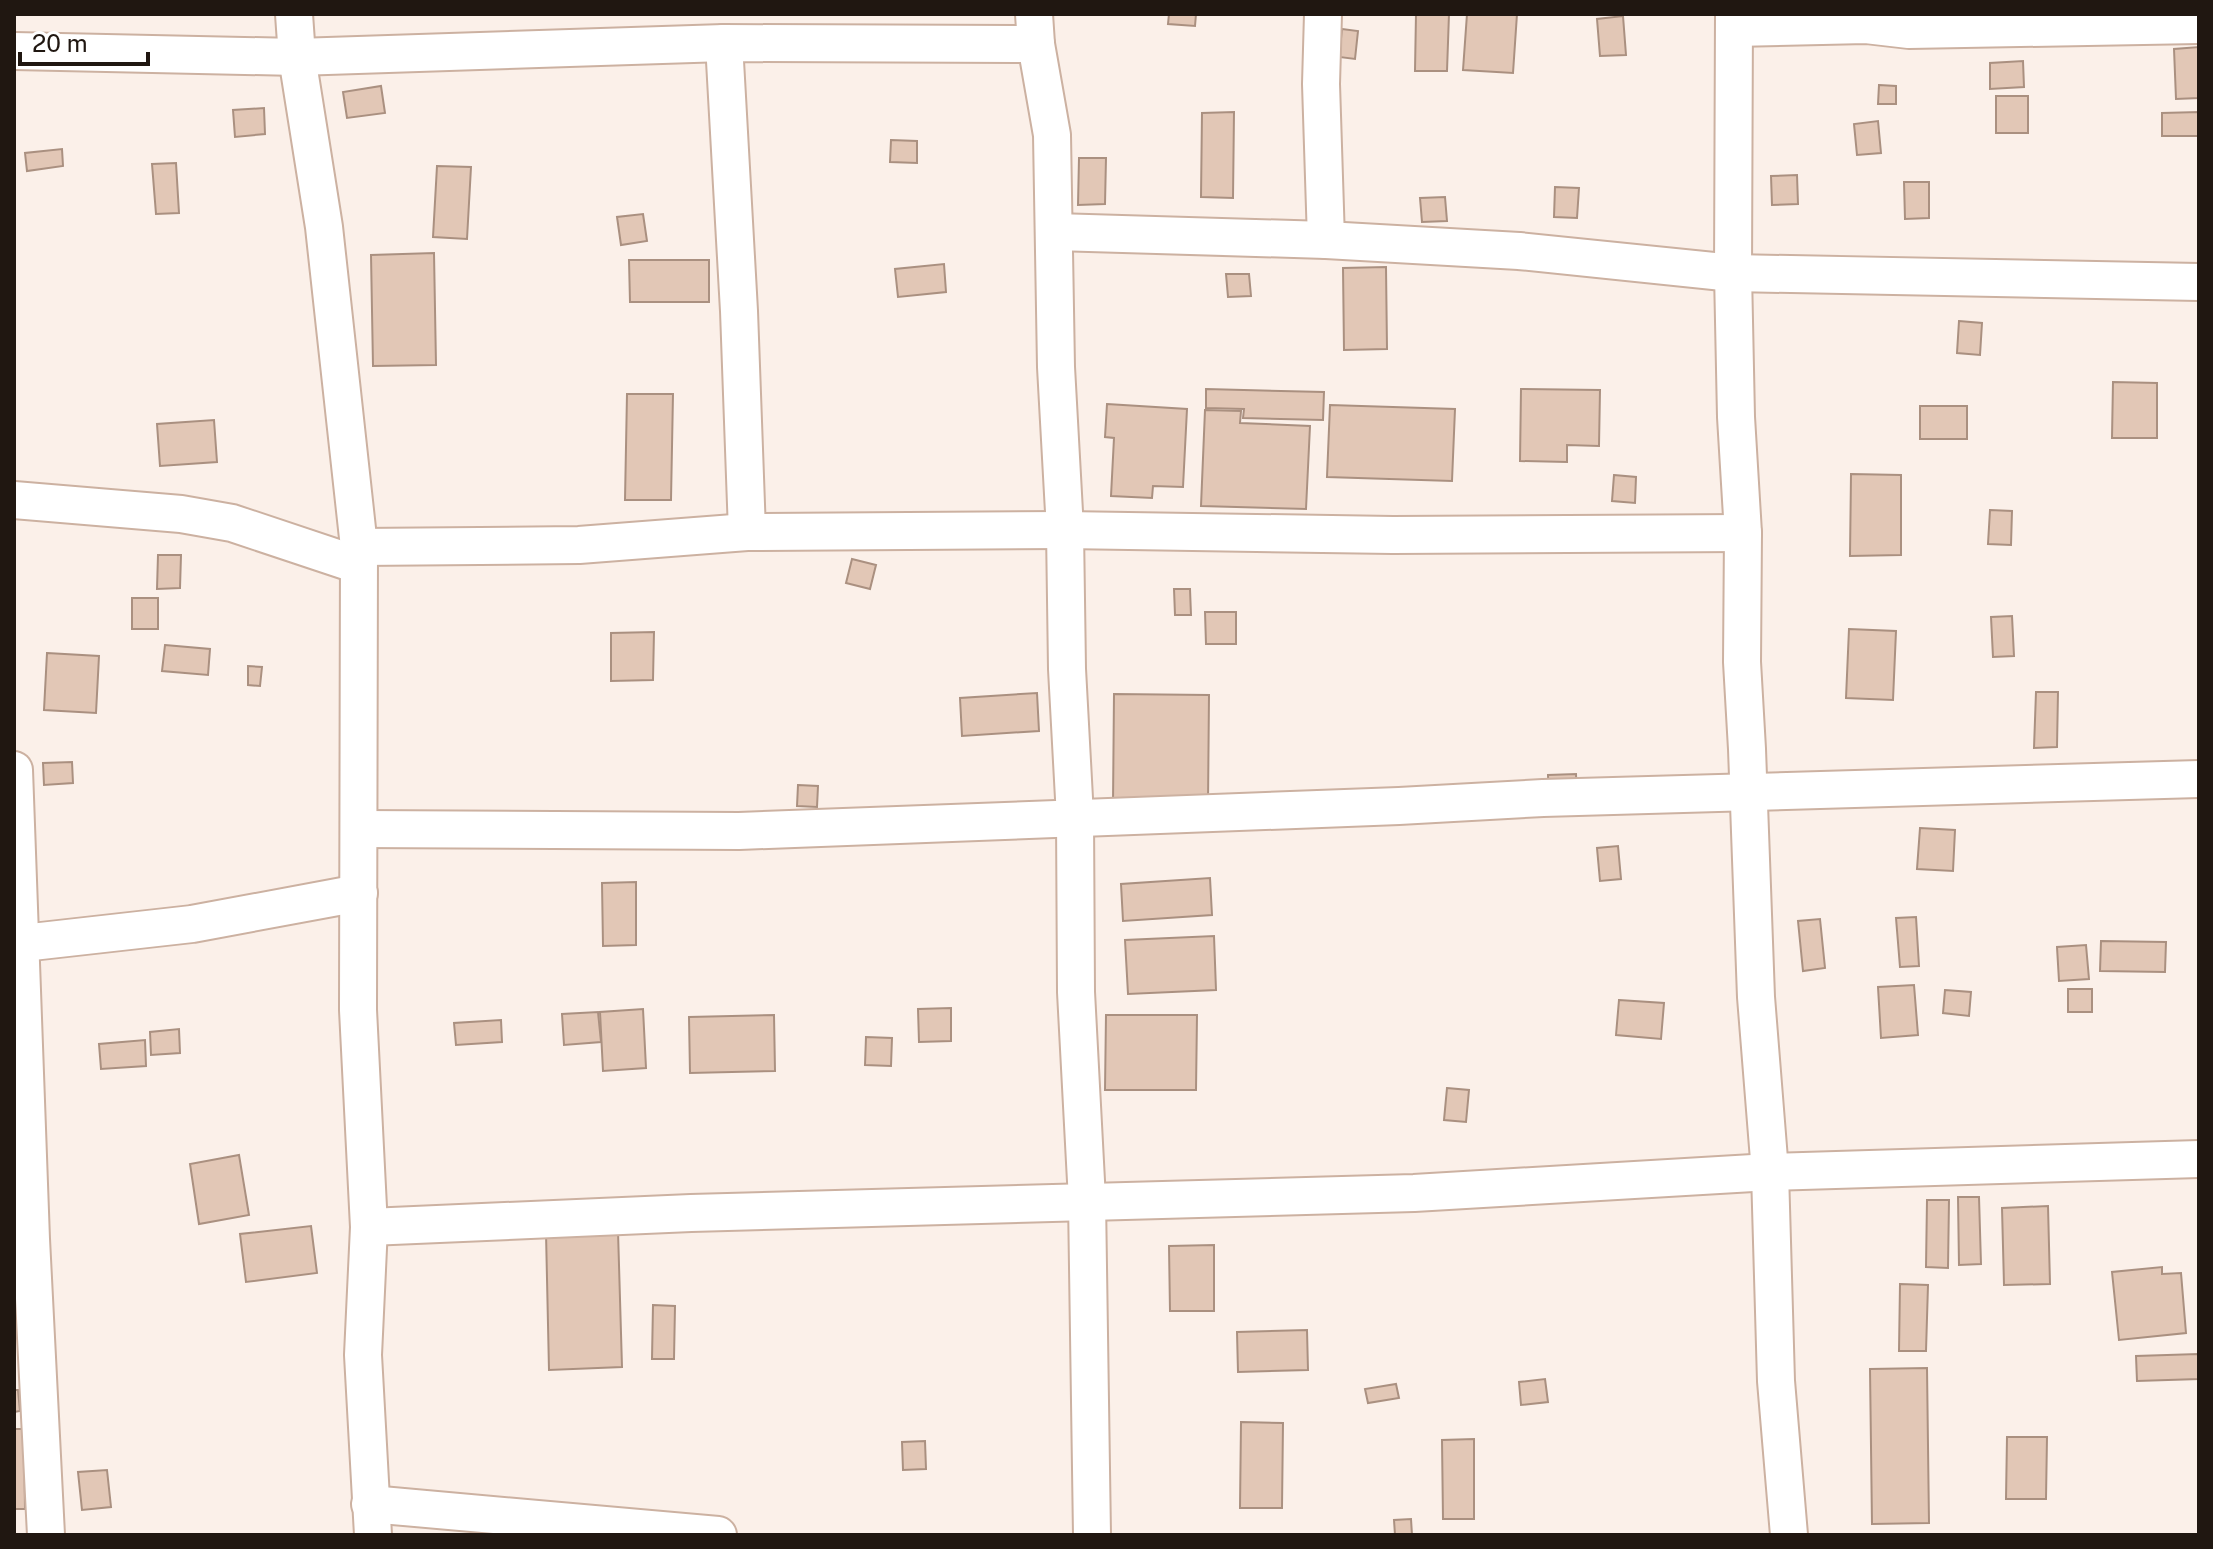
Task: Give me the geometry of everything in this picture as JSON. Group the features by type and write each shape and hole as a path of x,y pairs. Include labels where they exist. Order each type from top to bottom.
{"street":[{"path":"294,14 297,57 324,227 359,556 358,1010 369,1227 363,1355 372,1520 718,1535"},
{"path":"1323,14 1321,84 1326,240"},
{"path":"1789,1535 1776,1381 1770,1172 1756,997 1742,662 1743,533 1736,417 1733,273 1734,21 1866,25 1909,30 2199,25"},
{"path":"14,51 297,57 1035,29 1052,135 1056,367 1075,817 1076,992 1087,1200 1092,1535"},
{"path":"724,43 747,532"},
{"path":"1055,232 1326,240 1519,251 1733,273 2199,282"},
{"path":"14,500 181,514 232,523 359,556 579,545 747,532 1743,533"},
{"path":"14,770 17,944 46,1535"},
{"path":"360,829 739,831 1543,798 2199,779"},
{"path":"17,944 192,924 359,893"},
{"path":"369,1227 707,1212 1414,1193 1770,1172 2199,1159"}],"building":[{"path":"1169,14 1196,14 1195,26 1168,24"},
{"path":"1416,14 1449,14 1447,71 1415,71"},
{"path":"1467,14 1517,14 1513,73 1463,70"},
{"path":"1623,16 1626,55 1600,56 1597,19"},
{"path":"1342,29 1358,31 1355,59 1339,57"},
{"path":"2199,47 2199,98 2176,99 2174,49"},
{"path":"2023,61 2024,87 1990,89 1990,63"},
{"path":"1879,85 1896,86 1896,104 1878,104"},
{"path":"381,86 385,113 347,118 343,92"},
{"path":"1996,96 2028,96 2028,133 1996,133"},
{"path":"264,108 265,134 235,137 233,110"},
{"path":"1234,112 1233,198 1201,197 1202,113"},
{"path":"2199,112 2199,136 2162,136 2162,113"},
{"path":"1878,121 1881,153 1857,155 1854,124"},
{"path":"891,140 917,141 917,163 890,162"},
{"path":"62,149 63,166 27,171 25,153"},
{"path":"1079,158 1106,158 1105,204 1078,205"},
{"path":"176,163 179,213 156,214 152,164"},
{"path":"437,166 471,167 467,239 433,237"},
{"path":"1797,175 1798,204 1772,205 1771,176"},
{"path":"1904,182 1929,182 1929,218 1905,219"},
{"path":"1555,187 1579,188 1577,218 1554,217"},
{"path":"1445,197 1447,221 1422,222 1420,198"},
{"path":"643,214 647,241 621,245 617,217"},
{"path":"434,253 436,365 373,366 371,255"},
{"path":"629,260 709,260 709,302 630,302"},
{"path":"944,264 946,292 898,297 895,269"},
{"path":"1386,267 1387,349 1344,350 1343,268"},
{"path":"1226,274 1249,274 1251,296 1228,297"},
{"path":"1959,321 1982,323 1980,355 1957,353"},
{"path":"2113,382 2157,383 2157,438 2112,438"},
{"path":"1206,389 1324,392 1323,420 1243,418 1244,409 1206,408"},
{"path":"1521,389 1600,390 1599,446 1567,445 1567,462 1520,461"},
{"path":"627,394 673,394 671,500 625,500"},
{"path":"1107,404 1187,409 1183,487 1153,486 1152,498 1111,496 1114,438 1105,437"},
{"path":"1330,405 1455,409 1452,481 1327,477"},
{"path":"1920,406 1967,406 1967,439 1920,439"},
{"path":"1205,410 1241,411 1240,423 1310,426 1306,509 1201,506"},
{"path":"214,420 217,462 160,466 157,424"},
{"path":"1851,474 1901,475 1901,555 1850,556"},
{"path":"1614,475 1636,477 1635,503 1612,501"},
{"path":"1990,510 2012,511 2011,545 1988,544"},
{"path":"158,555 181,555 180,588 157,589"},
{"path":"852,559 876,565 870,589 846,583"},
{"path":"1174,589 1190,589 1191,615 1175,615"},
{"path":"132,598 158,598 158,629 132,629"},
{"path":"1205,612 1236,612 1236,644 1206,644"},
{"path":"2012,616 2014,656 1993,657 1991,617"},
{"path":"1849,629 1896,631 1893,700 1846,698"},
{"path":"654,632 653,680 611,681 611,633"},
{"path":"165,645 210,649 208,675 162,671"},
{"path":"47,653 99,656 96,713 44,710"},
{"path":"248,666 262,667 260,686 248,685"},
{"path":"2036,692 2058,692 2057,747 2034,748"},
{"path":"1037,693 1039,731 962,736 960,698"},
{"path":"1114,694 1209,695 1208,804 1113,803"},
{"path":"72,762 73,783 44,785 43,763"},
{"path":"1576,774 1577,802 1549,803 1548,775"},
{"path":"798,785 818,786 817,807 797,806"},
{"path":"1920,828 1955,830 1953,871 1917,869"},
{"path":"1618,846 1621,879 1600,881 1597,848"},
{"path":"1210,878 1212,915 1123,921 1121,884"},
{"path":"636,882 636,945 603,946 602,883"},
{"path":"1916,917 1919,966 1900,967 1896,918"},
{"path":"1820,919 1825,968 1803,971 1798,921"},
{"path":"1214,936 1216,990 1128,994 1125,940"},
{"path":"2101,941 2166,942 2165,972 2100,971"},
{"path":"2086,945 2089,979 2059,981 2057,947"},
{"path":"1914,985 1918,1035 1881,1038 1878,987"},
{"path":"2068,989 2092,989 2092,1012 2068,1012"},
{"path":"1945,990 1971,992 1969,1016 1943,1013"},
{"path":"1619,1000 1664,1003 1661,1039 1616,1035"},
{"path":"951,1008 951,1041 919,1042 918,1009"},
{"path":"643,1009 646,1068 603,1071 600,1012"},
{"path":"598,1012 601,1042 564,1045 562,1014"},
{"path":"774,1015 775,1071 690,1073 689,1017"},
{"path":"1106,1015 1197,1015 1196,1090 1105,1090"},
{"path":"501,1020 502,1042 456,1045 454,1023"},
{"path":"179,1029 180,1053 151,1055 150,1032"},
{"path":"866,1037 892,1038 891,1066 865,1065"},
{"path":"145,1040 146,1066 101,1069 99,1044"},
{"path":"1447,1088 1469,1090 1466,1122 1444,1120"},
{"path":"239,1155 249,1215 199,1224 190,1164"},
{"path":"1958,1197 1979,1197 1981,1264 1959,1265"},
{"path":"1927,1200 1949,1200 1948,1268 1926,1267"},
{"path":"2048,1206 2050,1284 2004,1285 2002,1208"},
{"path":"311,1226 317,1273 246,1282 240,1234"},
{"path":"618,1231 622,1367 549,1370 546,1233"},
{"path":"1214,1245 1214,1311 1170,1311 1169,1246"},
{"path":"2162,1267 2162,1274 2181,1273 2186,1333 2119,1340 2112,1272"},
{"path":"1900,1284 1928,1285 1926,1351 1899,1351"},
{"path":"653,1305 675,1306 674,1359 652,1359"},
{"path":"1307,1330 1308,1370 1238,1372 1237,1332"},
{"path":"2198,1354 2199,1379 2137,1381 2136,1356"},
{"path":"1927,1368 1929,1523 1872,1524 1870,1369"},
{"path":"1545,1379 1548,1402 1521,1405 1519,1382"},
{"path":"1396,1384 1399,1398 1368,1403 1365,1389"},
{"path":"14,1390 18,1390 20,1411 14,1412"},
{"path":"1241,1422 1283,1423 1282,1508 1240,1508"},
{"path":"14,1429 24,1429 25,1509 14,1509"},
{"path":"2007,1437 2047,1437 2046,1499 2006,1499"},
{"path":"1474,1439 1474,1519 1443,1519 1442,1440"},
{"path":"925,1441 926,1469 903,1470 902,1442"},
{"path":"107,1470 111,1507 82,1510 78,1472"},
{"path":"1411,1519 1412,1535 1395,1535 1394,1520"}]}
